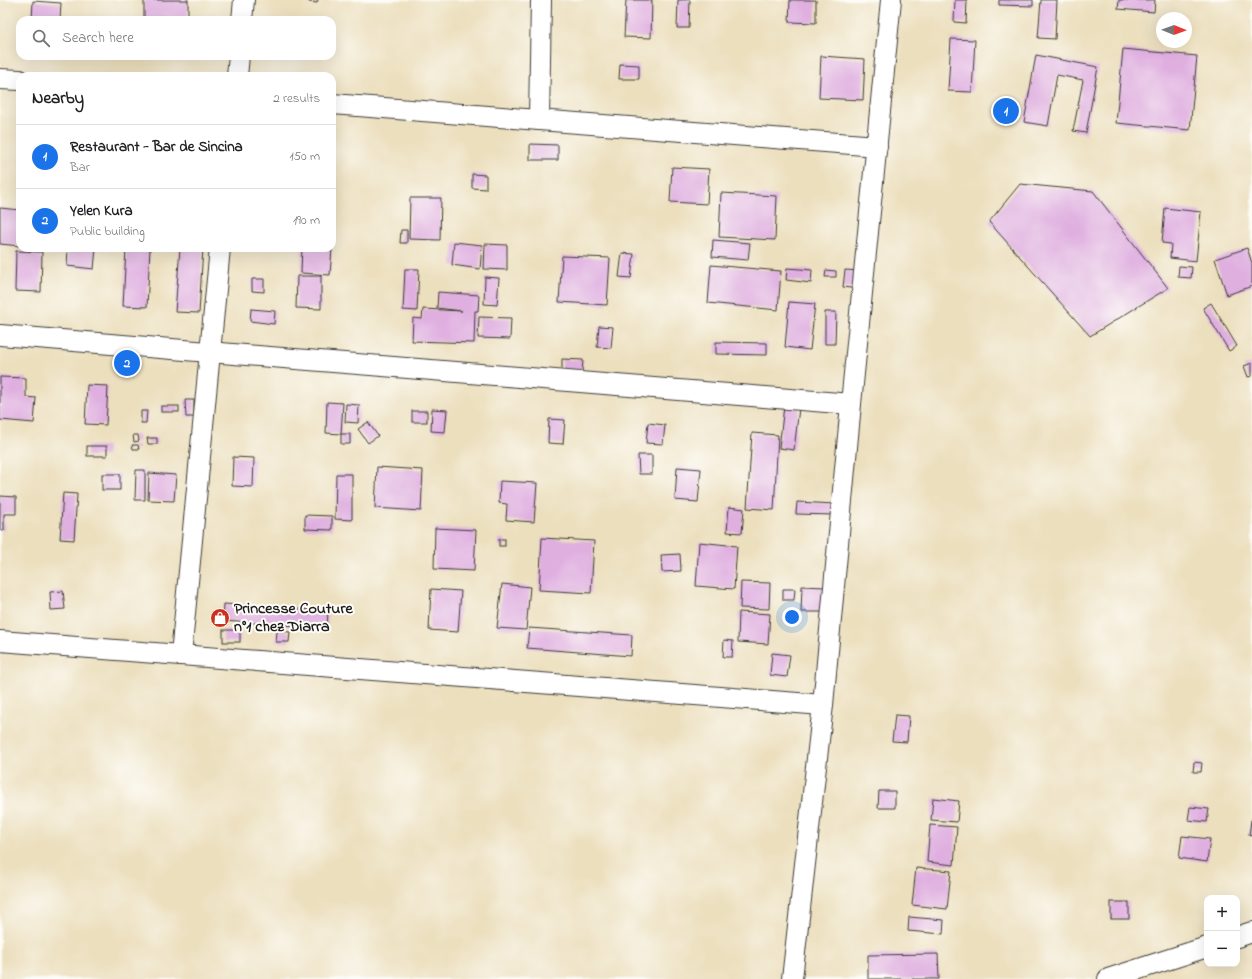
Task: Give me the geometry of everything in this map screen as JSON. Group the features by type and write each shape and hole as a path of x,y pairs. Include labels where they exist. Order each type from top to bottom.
{"street":[{"path":"242,16 244,0"},
{"path":"539,120 541,0"},
{"path":"792,979 823,705 891,0"},
{"path":"237,72 239,60"},
{"path":"0,79 16,80"},
{"path":"336,104 877,146"},
{"path":"181,655 220,252"},
{"path":"0,335 851,404"},
{"path":"0,641 823,705"},
{"path":"1240,936 1252,932"},
{"path":"1108,979 1204,948"}],"building":[{"path":"144,0 188,0 188,16 144,16"},
{"path":"309,0 318,0 317,3 309,2"},
{"path":"626,0 652,0 651,38 624,37"},
{"path":"678,0 690,0 689,28 677,28"},
{"path":"790,0 816,0 816,23 789,22"},
{"path":"955,0 967,0 966,23 954,22"},
{"path":"999,0 1033,0 1033,6 999,5"},
{"path":"1041,0 1057,0 1055,39 1038,38"},
{"path":"1119,0 1155,0 1154,12 1118,9"},
{"path":"33,1 61,3 60,16 32,16"},
{"path":"951,39 975,40 972,92 948,91"},
{"path":"1123,49 1197,56 1190,130 1116,123"},
{"path":"1036,55 1098,67 1086,133 1073,131 1083,80 1057,75 1048,126 1024,122"},
{"path":"821,56 865,59 863,100 819,98"},
{"path":"620,64 639,65 639,79 619,79"},
{"path":"530,144 558,145 558,160 530,160"},
{"path":"672,167 709,169 707,204 670,202"},
{"path":"472,174 486,175 486,189 472,188"},
{"path":"1020,184 1093,191 1168,288 1090,336 989,222"},
{"path":"721,193 777,196 775,240 719,237"},
{"path":"410,198 441,198 440,240 409,239"},
{"path":"0,208 16,210 16,246 0,244"},
{"path":"1165,208 1201,212 1196,261 1170,258 1171,244 1162,243"},
{"path":"401,230 407,230 407,243 400,243"},
{"path":"713,240 750,243 748,260 712,257"},
{"path":"454,242 482,245 480,269 452,265"},
{"path":"485,244 507,245 507,270 484,269"},
{"path":"1247,248 1252,263 1252,286 1227,295 1215,259"},
{"path":"16,251 42,252 41,292 15,291"},
{"path":"68,252 96,252 94,269 67,266"},
{"path":"126,252 150,252 147,307 123,306"},
{"path":"180,252 203,252 199,313 175,312"},
{"path":"302,252 332,252 330,275 301,273"},
{"path":"622,253 634,254 631,278 619,277"},
{"path":"562,256 610,258 607,305 559,302"},
{"path":"711,265 781,271 778,310 708,303"},
{"path":"1179,266 1192,267 1191,278 1178,277"},
{"path":"787,268 812,270 811,283 786,280"},
{"path":"405,269 419,269 417,311 403,310"},
{"path":"826,270 836,271 836,277 825,277"},
{"path":"845,270 860,271 858,289 843,287"},
{"path":"297,276 321,276 321,309 296,308"},
{"path":"485,277 499,278 497,305 484,304"},
{"path":"252,279 264,279 264,292 252,291"},
{"path":"438,292 479,295 478,311 475,311 474,343 412,341 413,318 422,319 423,309 462,311 437,308"},
{"path":"789,302 815,304 810,350 785,347"},
{"path":"1211,303 1237,346 1229,351 1203,308"},
{"path":"251,309 275,311 274,324 250,321"},
{"path":"825,312 836,312 835,344 825,344"},
{"path":"479,317 511,318 510,339 478,338"},
{"path":"599,326 613,327 611,348 597,347"},
{"path":"716,342 767,343 767,355 716,354"},
{"path":"562,359 583,360 582,373 562,373"},
{"path":"1252,363 1252,376 1248,377 1244,366"},
{"path":"0,377 26,378 26,397 36,398 34,423 0,420"},
{"path":"87,385 108,386 106,425 85,424"},
{"path":"185,400 194,400 194,417 186,417"},
{"path":"327,402 343,403 341,434 326,433"},
{"path":"346,404 359,405 358,423 345,422"},
{"path":"161,406 179,406 179,412 161,412"},
{"path":"784,406 799,408 794,450 779,448"},
{"path":"432,409 447,410 445,432 431,431"},
{"path":"141,411 147,411 146,423 141,423"},
{"path":"412,411 427,411 427,422 412,422"},
{"path":"549,419 565,420 563,444 548,443"},
{"path":"368,422 378,436 368,443 358,429"},
{"path":"648,423 665,425 663,444 646,443"},
{"path":"752,433 778,435 774,510 747,508"},
{"path":"341,434 350,434 350,444 341,444"},
{"path":"133,435 138,435 139,441 134,442"},
{"path":"147,438 157,438 157,444 148,444"},
{"path":"132,445 138,445 139,449 133,449"},
{"path":"87,446 107,446 107,456 87,456"},
{"path":"638,455 652,455 652,474 639,474"},
{"path":"233,457 254,458 253,487 232,486"},
{"path":"377,467 423,470 421,511 375,508"},
{"path":"677,467 701,469 698,502 675,500"},
{"path":"136,470 145,470 145,500 135,500"},
{"path":"149,473 176,475 174,501 148,500"},
{"path":"102,474 120,474 120,490 102,490"},
{"path":"336,474 352,474 352,520 335,519"},
{"path":"500,481 537,483 534,522 506,520 507,504 499,503"},
{"path":"63,493 77,494 74,540 60,539"},
{"path":"0,496 16,497 16,514 4,514 4,530 0,530"},
{"path":"797,502 835,504 834,515 796,514"},
{"path":"729,507 744,509 742,533 727,532"},
{"path":"305,515 332,516 332,530 305,529"},
{"path":"435,528 476,530 474,571 434,569"},
{"path":"542,538 594,541 591,593 539,590"},
{"path":"499,539 505,539 505,546 499,546"},
{"path":"699,542 737,546 734,589 696,586"},
{"path":"680,554 681,571 662,572 661,555"},
{"path":"741,582 770,583 769,609 740,608"},
{"path":"502,584 530,587 526,630 497,628"},
{"path":"802,586 825,587 824,612 801,612"},
{"path":"431,589 461,591 458,632 429,630"},
{"path":"783,589 795,589 794,600 783,600"},
{"path":"63,591 65,609 51,610 50,592"},
{"path":"224,604 328,611 327,628 223,621"},
{"path":"739,612 770,614 768,644 738,642"},
{"path":"529,628 632,635 631,656 527,648"},
{"path":"223,630 240,630 240,642 223,642"},
{"path":"277,631 290,632 289,642 276,642"},
{"path":"724,640 733,641 732,657 723,657"},
{"path":"772,653 790,655 787,677 770,675"},
{"path":"895,715 909,716 907,742 892,741"},
{"path":"1194,762 1202,763 1201,772 1193,772"},
{"path":"879,791 895,791 895,808 878,808"},
{"path":"933,798 959,801 957,822 931,820"},
{"path":"1190,807 1209,809 1207,822 1188,820"},
{"path":"1252,820 1252,836 1249,835"},
{"path":"930,825 957,827 954,865 927,862"},
{"path":"1182,836 1210,839 1207,862 1179,858"},
{"path":"916,868 951,871 947,909 912,905"},
{"path":"1111,902 1129,902 1129,919 1111,919"},
{"path":"909,917 944,920 943,934 908,931"},
{"path":"938,954 939,979 868,979 868,955"}],"place":[{"name":"Restaurant - Bar de Sincina","path":"1006,111"},
{"name":"Yelen Kura","path":"127,363"},
{"name":"Princesse Couture n°1 chez Diarra","path":"220,618"}]}
